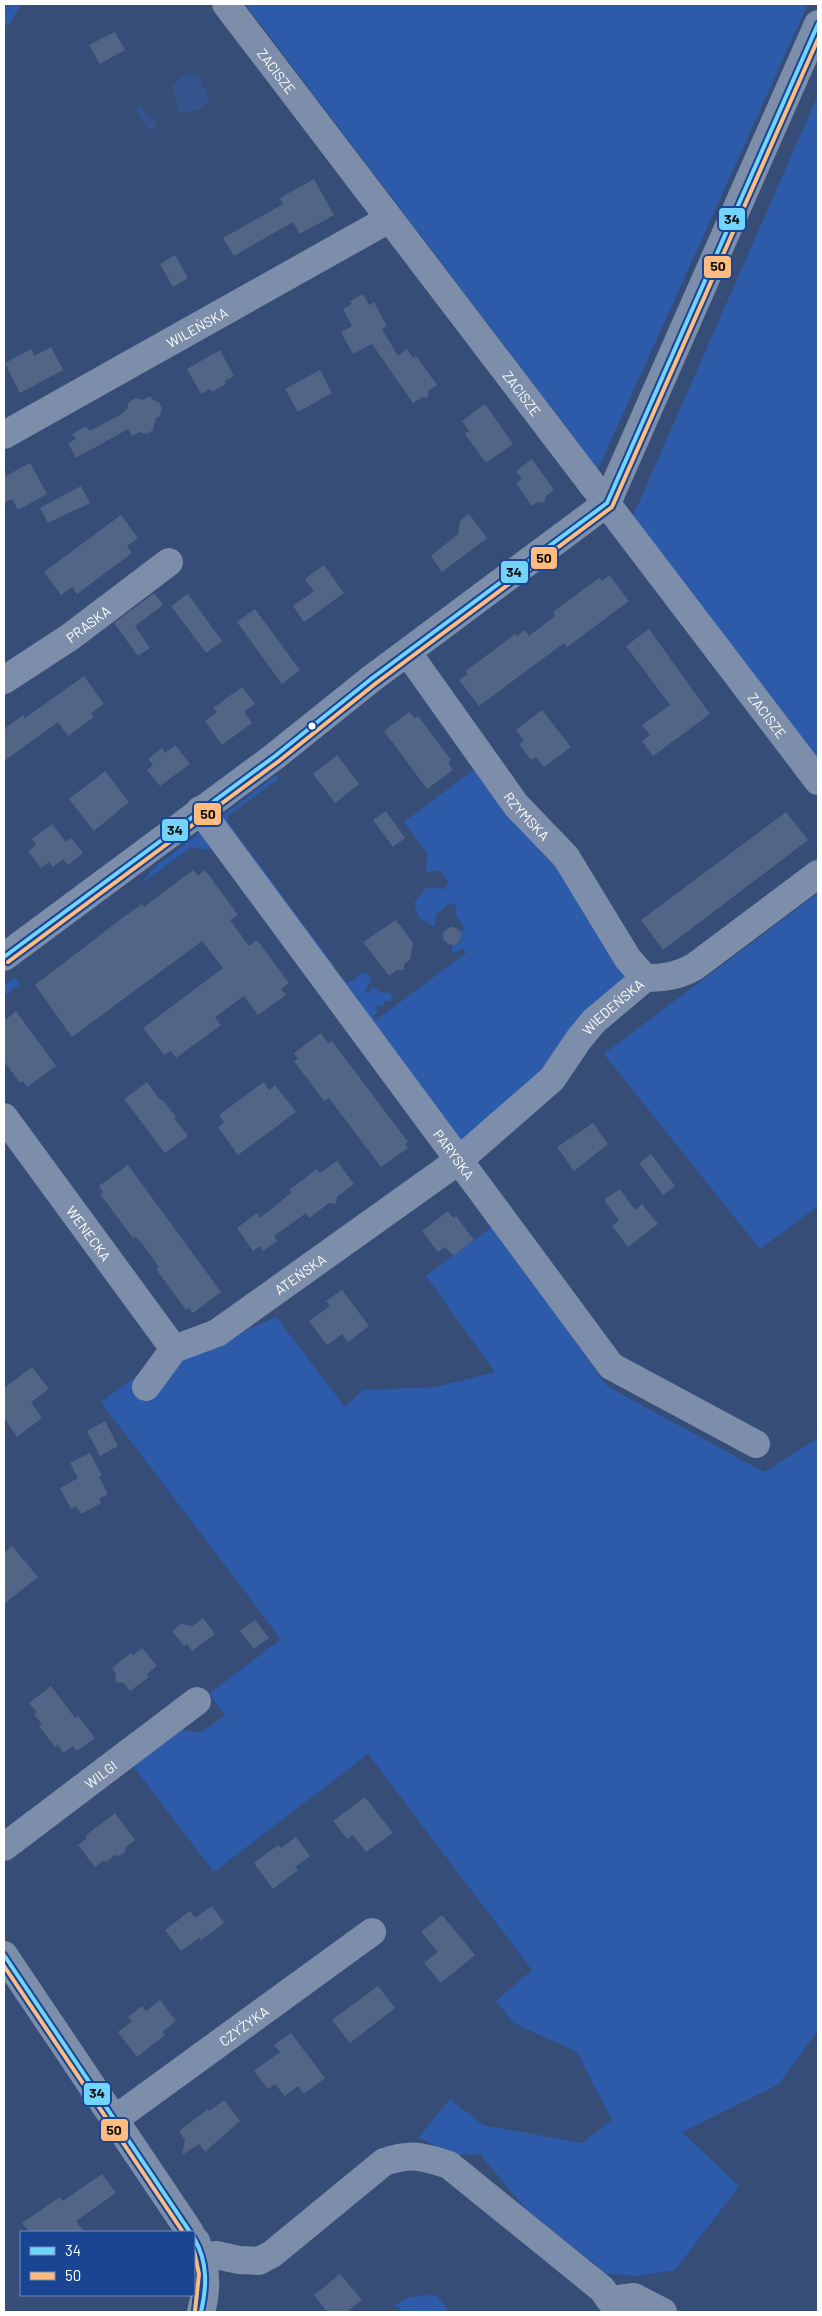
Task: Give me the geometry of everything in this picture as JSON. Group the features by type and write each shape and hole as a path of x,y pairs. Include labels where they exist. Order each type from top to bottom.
{"street":[{"name":"ZACISZE","path":"226,4 818,781"},
{"path":"4,957 607,503 818,24"},
{"name":"WILEŃSKA","path":"4,435 389,219"},
{"name":"PRASKA","path":"4,680 70,637 169,562"},
{"name":"RZYMSKA","path":"408,653 516,805 566,857 628,959 645,978"},
{"name":"PARYSKA","path":"200,810 611,1366 756,1444"},
{"name":"WIEDEŃSKA","path":"458,1161 552,1079 579,1039 594,1021 645,978 663,978 681,974 694,967 818,874"},
{"name":"WENECKA","path":"4,1117 174,1349"},
{"name":"ATEŃSKA","path":"174,1349 217,1333 458,1161"},
{"path":"146,1387 174,1349"},
{"name":"WILGI","path":"4,1848 197,1701"},
{"name":"CZYŻYKA","path":"115,2119 372,1932"},
{"path":"4,1954 189,2231"},
{"path":"198,2248 216,2255 239,2260 259,2261 272,2254 384,2162 403,2156 425,2157 449,2165 602,2289 607,2306 634,2297 663,2312"},
{"path":"198,2248 206,2290 201,2312"}],"shaded area":[{"path":"4,4 21,4 10,23 4,27"},
{"path":"245,4 808,4 598,469"},
{"path":"189,74 199,77 209,97 209,102 199,110 181,113 176,109 177,105 172,87 179,78"},
{"path":"818,95 818,770 629,525"},
{"path":"139,105 157,123 152,130 148,129 135,109"},
{"path":"480,765 534,833 631,976 576,1039 464,1143 449,1134 340,979 343,977 348,984 352,980 355,981 359,974 367,973 371,978 365,992 368,993 371,988 375,988 381,993 388,992 392,996 391,1001 384,1002 383,1006 373,1007 378,1011 373,1016 376,1020 466,953 463,948 456,953 452,952 452,944 461,942 459,930 466,931 456,916 456,905 448,904 436,915 435,927 419,918 414,903 427,887 445,889 448,881 440,870 426,872 427,853 404,822"},
{"path":"276,775 279,778 228,816 228,822 335,967 332,968 221,817"},
{"path":"202,831 211,850 191,847 138,886 156,866"},
{"path":"818,893 818,1206 760,1249 604,1054"},
{"path":"15,977 20,984 4,996 4,985"},
{"path":"493,1226 607,1386 764,1472 818,1438 818,2030 779,2084 682,2132 739,2186 675,2270 637,2276 607,2274 525,2208 480,2154 453,2155 419,2137 450,2099 483,2125 582,2143 612,2120 577,2052 514,2023 496,2001 532,1970 368,1754 214,1872 133,1766 182,1730 202,1732 225,1715 209,1694 281,1639 101,1402 145,1370 175,1362 276,1317 345,1407 363,1390 436,1387 495,1372 426,1276"},
{"path":"424,2295 437,2296 446,2307 446,2312 403,2312 395,2305 407,2298"}],"building":[{"path":"115,32 125,50 100,64 89,45"},
{"path":"314,179 334,215 300,234 293,222 234,256 223,238 283,204 280,198"},
{"path":"175,255 188,278 173,287 160,264"},
{"path":"363,294 369,305 374,302 387,326 382,329 398,356 407,349 413,358 416,356 437,385 428,391 428,398 422,397 413,403 372,344 353,354 341,332 352,326 343,309 352,304 350,301"},
{"path":"51,347 63,370 20,393 5,363 31,349 34,356"},
{"path":"220,350 234,376 225,381 226,384 212,392 210,389 201,394 187,369"},
{"path":"320,370 332,393 298,412 285,389"},
{"path":"150,396 153,400 159,402 162,408 160,416 156,418 153,430 147,434 140,432 132,436 128,429 76,458 68,443 76,439 72,434 86,426 90,431 120,415 127,409 129,402 135,398 143,400"},
{"path":"485,404 513,444 486,463 465,434 469,431 462,421"},
{"path":"532,459 554,490 546,496 544,503 537,502 532,506 516,483 522,479 516,471"},
{"path":"30,463 47,494 18,510 12,499 4,503 4,477"},
{"path":"81,486 90,503 48,523 40,508"},
{"path":"469,514 487,538 442,572 431,556 458,534 460,521"},
{"path":"121,515 138,538 127,546 132,553 77,594 72,587 61,595 44,572"},
{"path":"324,565 344,593 304,622 293,606 314,591 305,579"},
{"path":"609,575 629,601 567,647 564,643 479,706 459,680 468,674 466,671 515,634 517,636 525,630 529,636 555,616 553,612 599,578 602,581"},
{"path":"154,593 163,605 135,626 150,648 138,656 114,623"},
{"path":"188,594 222,641 206,653 171,606"},
{"path":"255,609 300,670 282,684 237,622"},
{"path":"649,629 710,714 653,756 642,741 650,735 642,725 670,705 626,646"},
{"path":"84,676 104,704 91,713 94,717 68,736 58,722 4,761 4,729 23,715 25,718"},
{"path":"242,687 255,704 244,712 252,723 222,745 205,721 217,712 213,708"},
{"path":"542,710 571,747 544,767 536,757 531,760 519,744 524,741 516,730"},
{"path":"409,712 415,718 418,716 451,760 448,763 453,770 427,789 384,731"},
{"path":"175,745 190,764 160,786 147,770 153,765 148,759 162,748 165,753"},
{"path":"337,755 359,784 335,803 313,774"},
{"path":"105,771 129,802 94,831 69,799"},
{"path":"386,811 405,838 393,847 373,820"},
{"path":"786,812 808,840 663,950 641,920"},
{"path":"52,824 66,842 71,838 83,853 68,865 63,859 53,867 49,862 41,868 28,851 36,845 32,839"},
{"path":"193,870 198,876 205,870 238,915 230,920 249,946 257,940 289,983 281,989 286,995 258,1015 244,996 215,1017 221,1025 176,1058 171,1051 164,1055 143,1028 223,968 202,941 72,1037 35,985 125,916 142,904 144,907"},
{"path":"396,920 413,943 410,960 405,963 403,970 397,970 389,976 363,942"},
{"path":"448,927 456,927 461,932 459,943 448,945 443,940 443,932"},
{"path":"16,1011 56,1066 27,1087 23,1081 20,1083 4,1061 4,1021"},
{"path":"321,1033 328,1043 332,1041 408,1142 405,1144 408,1148 381,1167 329,1098 324,1101 294,1061 298,1059 294,1053"},
{"path":"147,1082 176,1117 174,1118 188,1136 165,1153 124,1099"},
{"path":"264,1082 269,1090 275,1085 296,1112 238,1155 218,1127 224,1122 219,1115"},
{"path":"593,1123 608,1144 574,1171 557,1147"},
{"path":"651,1154 675,1186 663,1195 639,1163"},
{"path":"337,1161 354,1184 337,1197 336,1204 329,1203 309,1218 306,1213 274,1236 277,1241 263,1251 260,1246 253,1251 237,1228 257,1213 260,1218 291,1193 289,1190 317,1169 320,1173"},
{"path":"128,1165 221,1292 193,1313 189,1308 186,1310 156,1269 159,1267 141,1242 136,1237 133,1238 100,1194 103,1192 99,1186"},
{"path":"620,1189 635,1210 642,1204 658,1224 628,1247 612,1226 619,1220 604,1200"},
{"path":"448,1211 453,1218 456,1216 474,1240 453,1256 445,1247 438,1252 422,1231"},
{"path":"342,1290 369,1326 348,1342 342,1334 327,1345 309,1321 330,1306 326,1301"},
{"path":"32,1367 49,1389 31,1402 42,1418 17,1437 4,1418 4,1388"},
{"path":"105,1421 118,1446 100,1456 87,1431"},
{"path":"90,1453 102,1476 99,1477 108,1494 99,1499 101,1503 81,1514 76,1506 71,1509 60,1488 78,1478 70,1463"},
{"path":"12,1546 38,1577 4,1604 4,1553"},
{"path":"203,1618 215,1634 192,1651 187,1644 184,1646 172,1631 181,1624 193,1626"},
{"path":"255,1620 269,1638 254,1649 240,1631"},
{"path":"142,1648 157,1666 147,1674 149,1677 130,1691 124,1683 115,1682 116,1674 112,1668 131,1653 133,1655"},
{"path":"51,1686 75,1718 78,1716 95,1738 77,1751 73,1746 63,1753 58,1745 55,1747 39,1726 42,1724 34,1714 37,1712 29,1703"},
{"path":"365,1797 393,1833 366,1852 353,1835 347,1839 333,1821"},
{"path":"115,1813 135,1840 126,1847 125,1852 119,1856 115,1855 106,1862 104,1860 95,1867 78,1845 87,1838 85,1836"},
{"path":"296,1837 310,1856 295,1867 298,1870 273,1889 254,1863 278,1845 281,1848"},
{"path":"212,1906 224,1923 201,1940 199,1938 181,1951 165,1930 190,1911 195,1918"},
{"path":"442,1915 475,1955 441,1983 424,1963 438,1952 421,1932"},
{"path":"378,1986 395,2008 350,2043 332,2020"},
{"path":"160,2000 176,2021 162,2032 165,2035 137,2057 118,2032 132,2021 128,2017 142,2006 146,2011"},
{"path":"291,2033 325,2078 304,2094 298,2086 285,2096 275,2084 268,2089 254,2071 280,2052 274,2045"},
{"path":"224,2100 240,2121 205,2152 199,2144 182,2155 185,2140 179,2131 208,2109 209,2111"},
{"path":"102,2174 116,2193 76,2221 83,2231 28,2231 22,2223 60,2197 63,2201"},
{"path":"340,2274 362,2300 347,2312 327,2312 314,2295"}],"transit line":[{"name":"34","path":"4,957 275,756 371,679 607,503 818,24"},
{"name":"50","path":"8,962 279,761 375,684 612,507 818,39"},
{"name":"34","path":"4,1955 189,2231"},
{"name":"50","path":"4,1966 182,2231"},
{"name":"34","path":"195,2240 202,2256 205,2274 201,2312"},
{"name":"50","path":"195,2256 199,2274 195,2311"}]}
